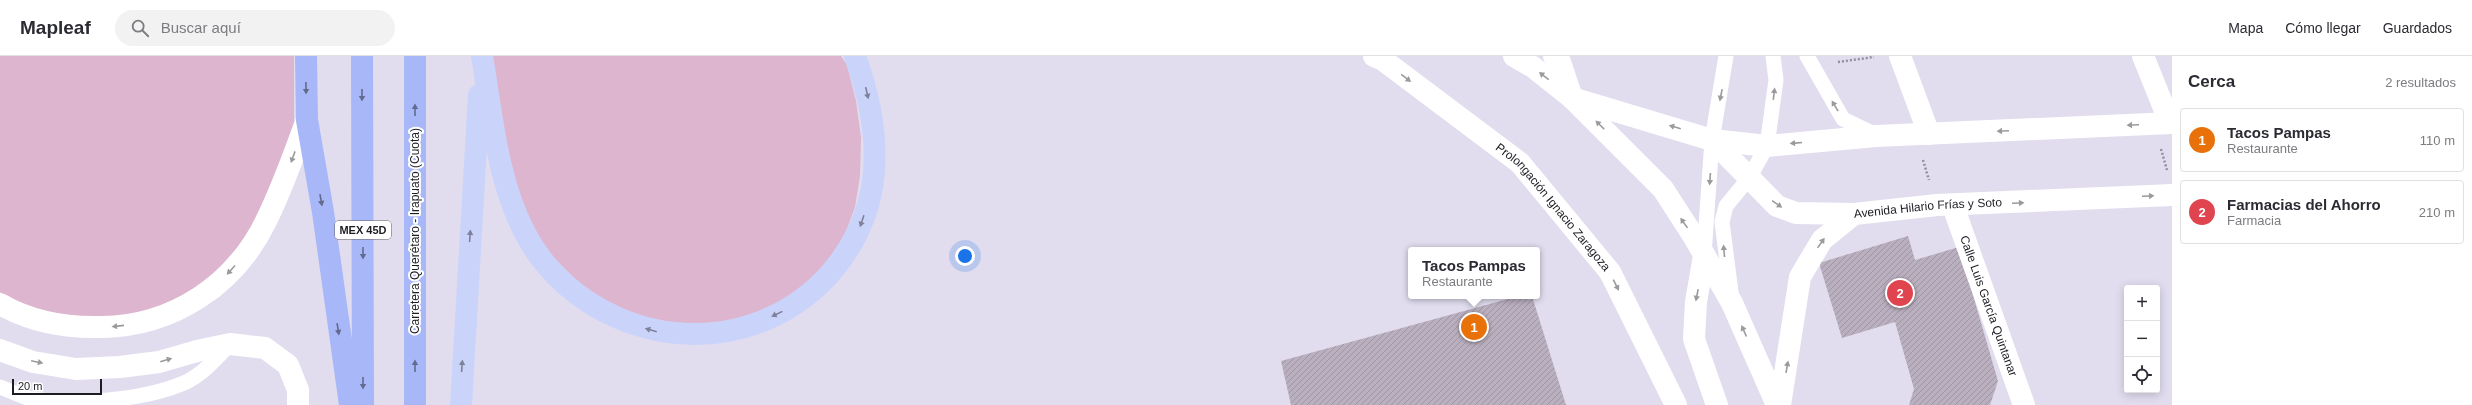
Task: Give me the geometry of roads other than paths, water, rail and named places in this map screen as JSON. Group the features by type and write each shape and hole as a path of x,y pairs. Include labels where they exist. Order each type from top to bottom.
{"highway":[{"path":"306,56 307,120 323,212 350,405"},
{"name":"MEX 45D","path":"362,56 363,405"},
{"name":"Carretera Querétaro - Irapuato (Cuota)","path":"415,56 415,405"}],"main road":[{"path":"482,56 493,122 505,178 515,210 525,233 557,278 592,305 631,324 654,332 676,335 702,335 755,325 784,311 806,297 828,277 844,258 859,230 868,203 875,143 865,86 855,56"},
{"path":"461,405 482,56"}],"street":[{"name":"Prolongación Ignacio Zaragoza","path":"1374,56 1383,60 1520,163 1610,272 1676,405"},
{"path":"1514,56 1533,67 1572,98 1663,189 1732,303 1779,405"},
{"path":"1554,56 1560,62 1572,98"},
{"path":"1900,56 1922,134"},
{"path":"2143,56 2165,123"},
{"name":"Avenida Hilario Frías y Soto","path":"1572,98 1712,140 1767,146 1876,136 2165,123"},
{"path":"0,304 36,320 55,324 110,327 152,320 174,313 197,300 218,285 259,233 283,183 307,120"},
{"name":"Avenida Hilario Frías y Soto","path":"1712,140 1777,206 1796,213 1854,214 2170,184"},
{"name":"Calle Luis García Quintanar","path":"1945,206 2024,405"},
{"path":"1779,405 1800,277 1822,240 1854,214"},
{"path":"1704,256 1696,302 1694,339 1717,405"},
{"path":"0,350 33,362 76,369 120,367 159,362 197,351 230,344 265,348 288,365 298,390 298,405"}],"lane":[{"path":"1704,256 1712,140 1726,56"},
{"path":"1732,303 1722,222 1726,206 1750,178 1767,146 1776,80 1773,56"},
{"path":"1809,61 1843,119 1876,136"},
{"path":"0,387 31,399 83,403 147,395 185,382 210,365 230,344"}],"place":[{"name":"Farmacias del Ahorro","path":"1900,293"},
{"name":"Tacos Pampas","path":"1474,327"}]}
